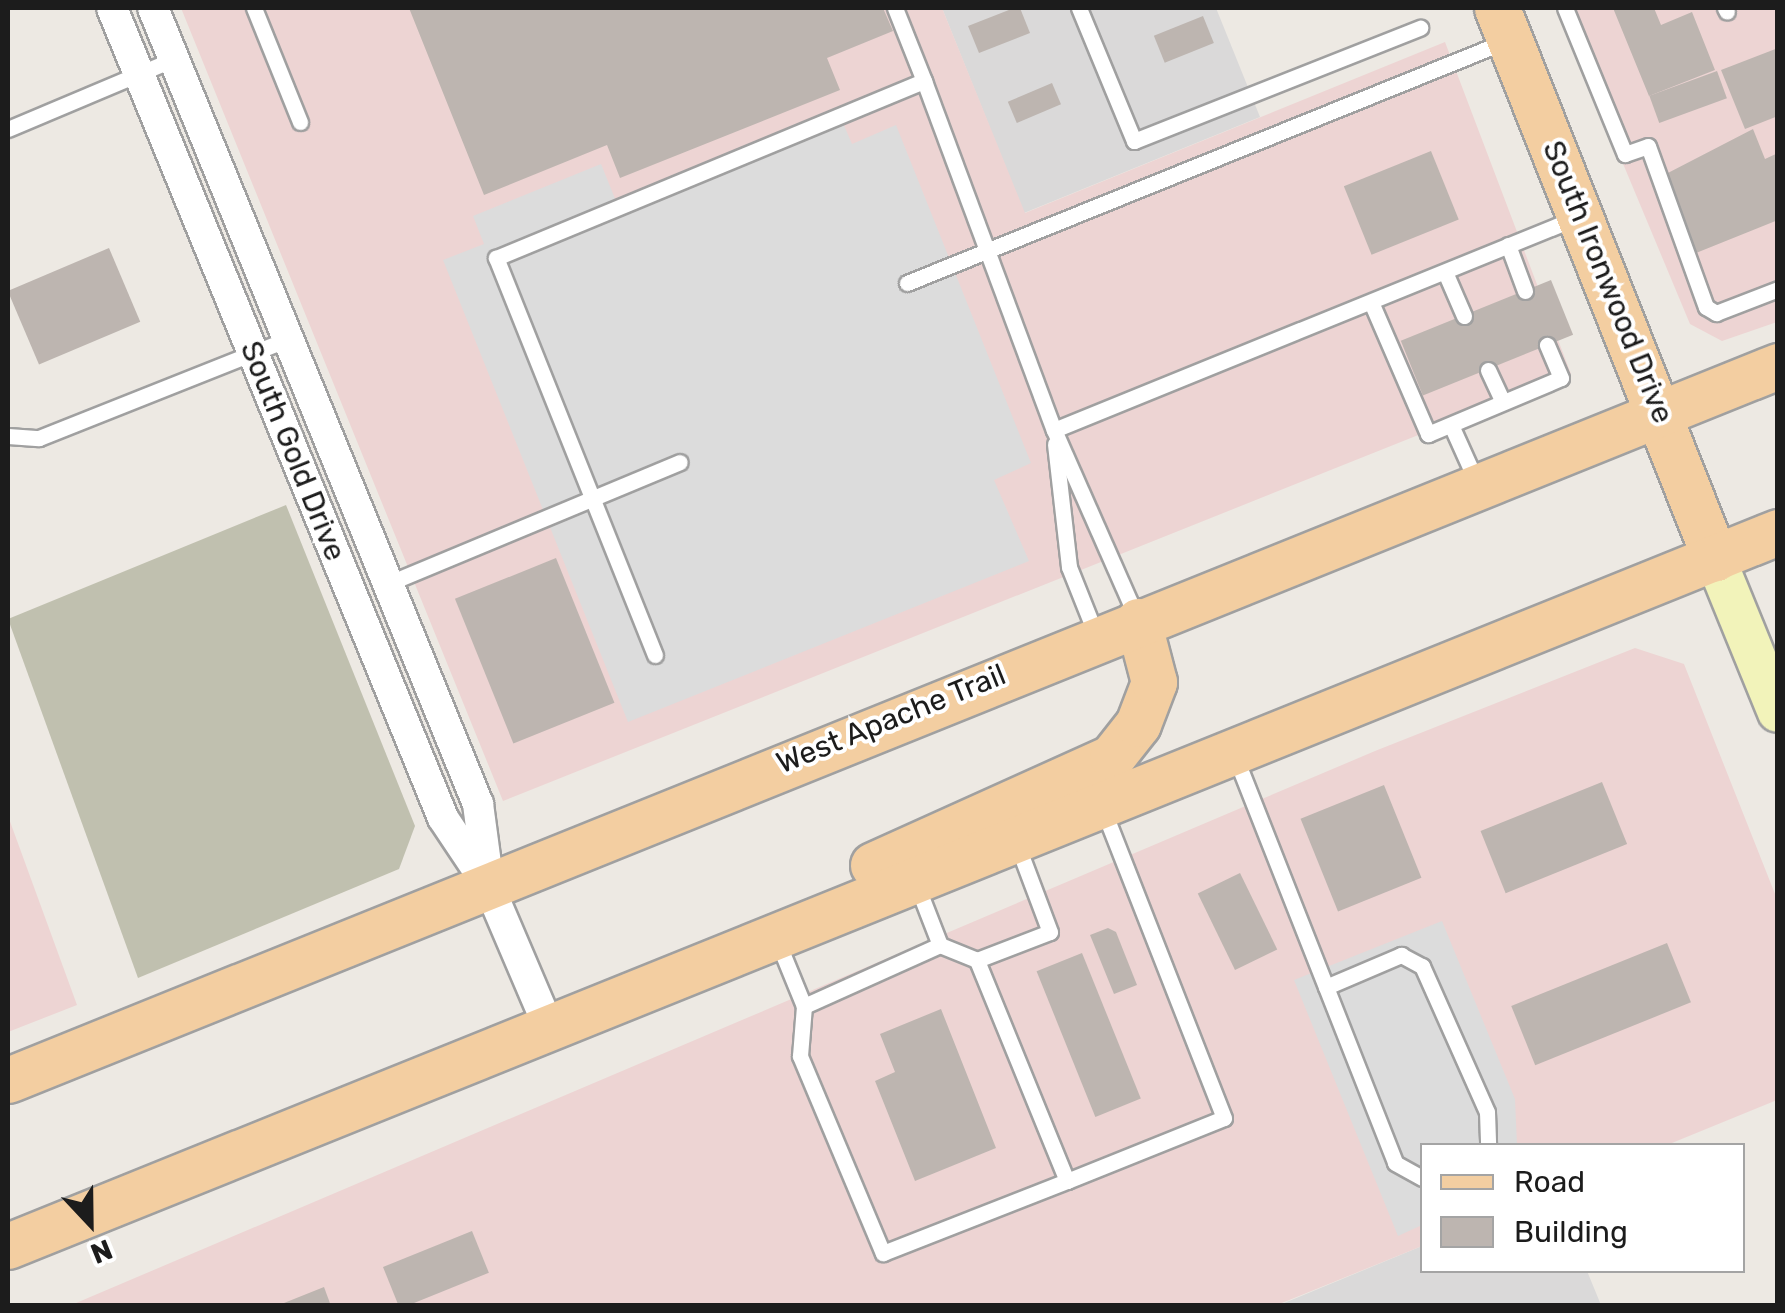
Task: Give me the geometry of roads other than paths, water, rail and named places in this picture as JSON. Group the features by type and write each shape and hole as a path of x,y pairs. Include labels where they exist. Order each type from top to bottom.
{"main road":[{"name":"South Ironwood Drive","path":"1504,23 1662,412 1714,558"},
{"name":"West Apache Trail","path":"8,1080 1778,366"},
{"path":"8,1246 1778,532"},
{"path":"1714,558 1778,712"},
{"path":"776,936 838,881 1112,756 1138,724 1154,682 1138,621"}],"street":[{"name":"South Gold Drive","path":"153,8 478,804 490,886"},
{"name":"South Gold Drive","path":"122,11 139,74 443,818 490,886 549,1028"},
{"path":"352,598 387,584"}],"lane":[{"path":"254,8 300,122"},
{"path":"895,8 1054,430 1138,621"},
{"path":"1079,8 1134,142 1420,28"},
{"path":"1565,8 1626,154 1648,146 1706,307 1716,314 1778,289"},
{"path":"907,283 1504,23"},
{"path":"8,129 174,59"},
{"path":"655,655 496,258 924,81"},
{"path":"1054,430 1582,215"},
{"path":"1508,245 1525,291"},
{"path":"1445,272 1464,316"},
{"path":"1371,302 1428,434 1561,378 1547,346"},
{"path":"8,436 39,438 288,339"},
{"path":"1488,370 1503,402"},
{"path":"1450,425 1478,486"},
{"path":"1054,430 1069,568 1097,638"},
{"path":"387,584 680,462"},
{"path":"1234,752 1395,1163 1420,1177"},
{"path":"776,936 804,1006 800,1056 883,1253 1067,1181 1224,1118 1101,806"},
{"path":"804,1006 940,946 976,960 1050,932 1016,840"},
{"path":"915,880 940,946"},
{"path":"1326,986 1401,955 1422,966 1487,1112 1488,1143"},
{"path":"976,960 1067,1181"}]}
